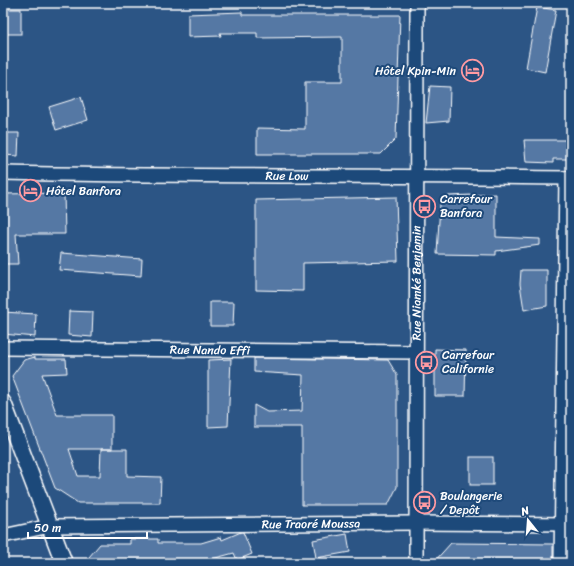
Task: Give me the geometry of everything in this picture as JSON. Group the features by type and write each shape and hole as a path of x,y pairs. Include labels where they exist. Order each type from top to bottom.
{"street":[{"name":"Rue Niamké Benjamin","path":"416,563 417,3"},
{"name":"Rue Low","path":"3,173 150,176 416,176 569,178"},
{"path":"561,563 566,524 569,178"},
{"name":"Rue Nando Effi","path":"3,348 416,352"},
{"path":"3,403 64,563"},
{"name":"Rue Traoré Moussa","path":"3,536 50,526 416,523 566,524"}],"building":[{"path":"537,7 556,10 545,72 526,68"},
{"path":"3,9 21,9 21,34 3,34"},
{"path":"242,12 242,15 400,15 396,139 381,154 257,154 257,128 305,129 305,82 342,82 342,37 257,38 257,33 220,33 221,36 188,37 188,14"},
{"path":"430,86 450,87 449,121 426,123"},
{"path":"81,97 88,120 56,130 49,107"},
{"path":"3,133 19,133 18,156 3,155"},
{"path":"524,140 571,140 571,159 553,159 553,163 526,162"},
{"path":"64,193 65,234 16,234 18,264 3,264 3,194"},
{"path":"496,194 496,237 540,239 540,245 496,251 496,255 437,254 440,204 447,196"},
{"path":"396,197 398,261 303,263 303,291 256,290 256,200"},
{"path":"61,253 142,259 141,276 59,270"},
{"path":"521,270 547,270 547,306 524,310 520,284"},
{"path":"210,302 234,302 233,326 210,326"},
{"path":"69,311 93,312 92,337 68,335"},
{"path":"3,312 36,314 35,337 3,334"},
{"path":"435,349 466,350 465,396 435,396"},
{"path":"35,357 35,359 66,359 67,373 42,374 57,415 112,415 112,449 127,449 127,476 161,477 160,503 78,503 55,488 12,376 24,360","holes":["69,449 101,449 100,476 78,476"]},
{"path":"254,358 388,360 397,375 397,487 388,505 302,505 302,427 254,427 254,405 267,412 302,411 303,375 254,372"},
{"path":"231,359 228,426 208,427 208,360"},
{"path":"470,457 493,457 493,485 470,485"},
{"path":"243,532 252,554 237,560 234,553 197,563 84,563 100,544 130,544 130,539 158,539 158,543 201,543 221,537 222,540"},
{"path":"347,534 350,552 316,558 313,540"},
{"path":"451,543 553,544 553,563 433,563"}],"place":[{"name":"Hôtel Kpin-Min","path":"472,71"},
{"name":"Hôtel Banfora","path":"30,191"},
{"name":"Carrefour Banfora","path":"424,206"},
{"name":"Carrefour Californie","path":"426,362"},
{"name":"Boulangerie / Depôt","path":"424,503"}]}
